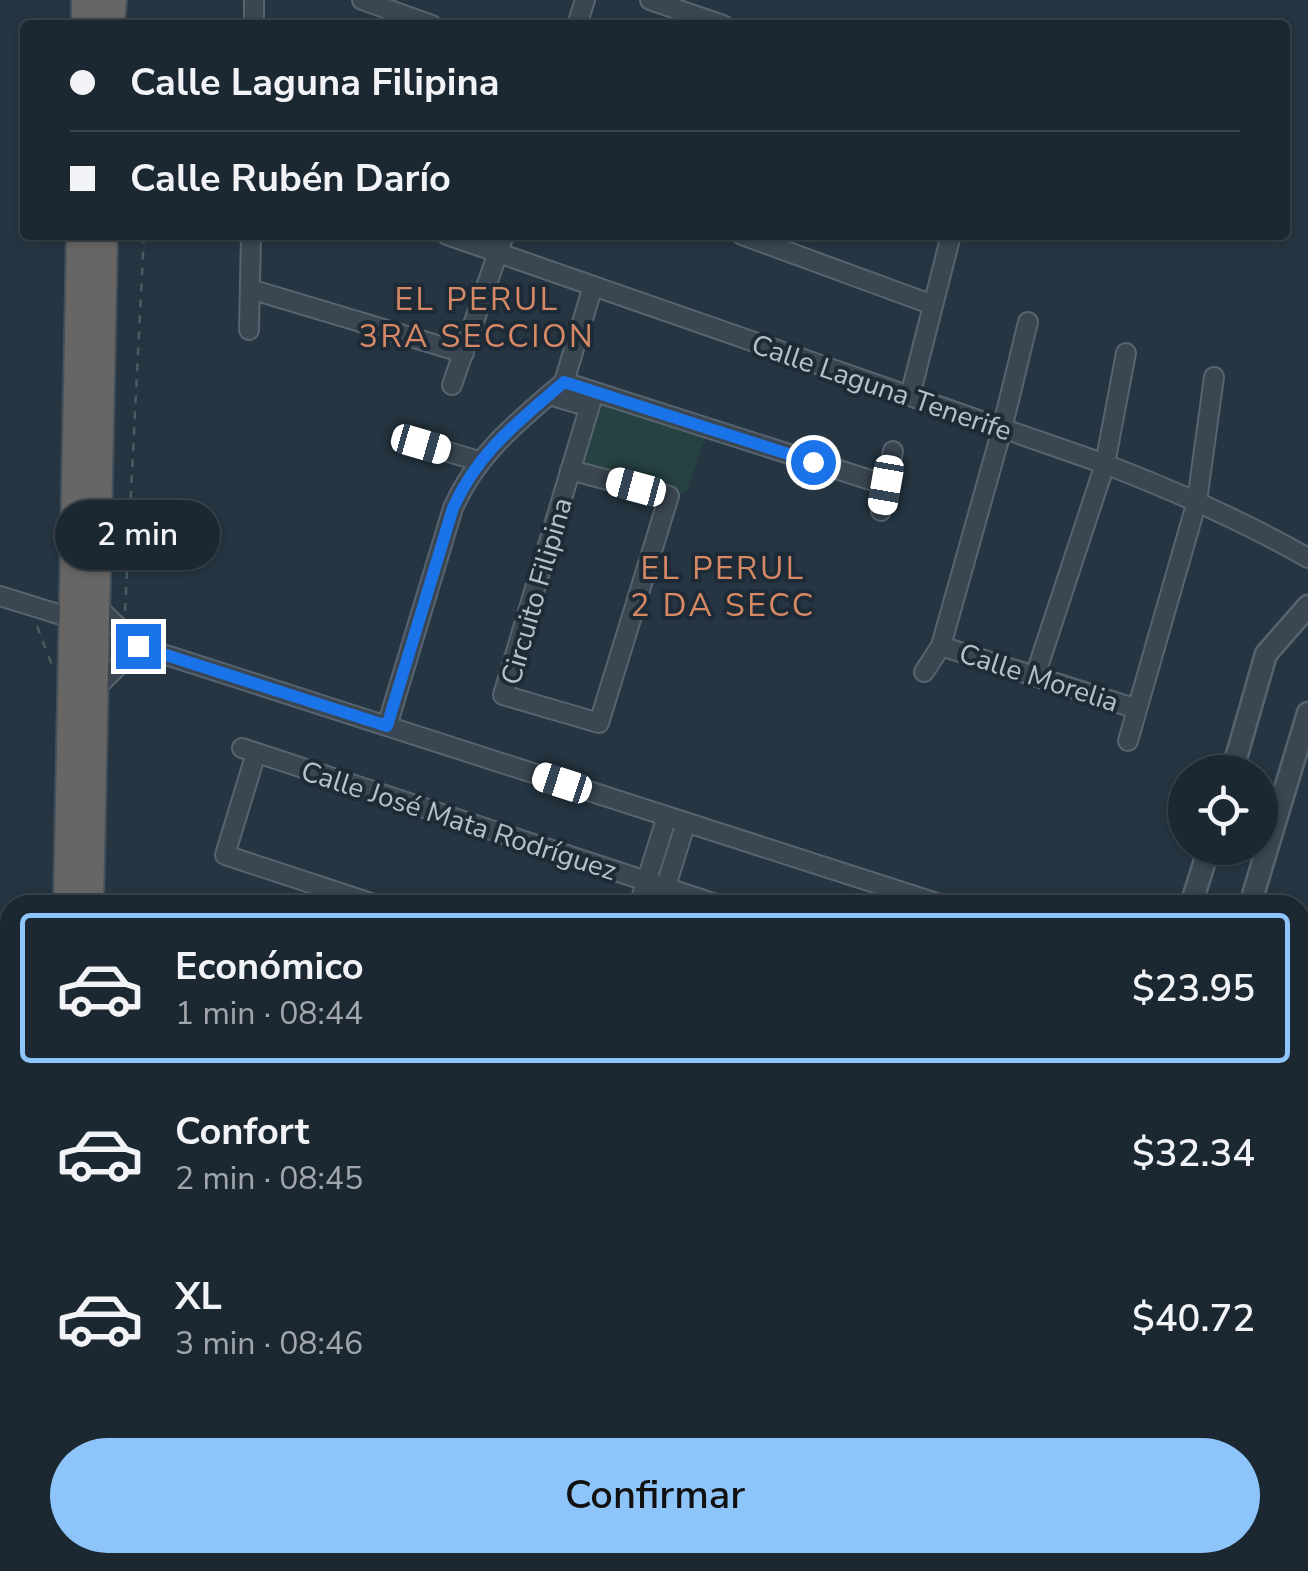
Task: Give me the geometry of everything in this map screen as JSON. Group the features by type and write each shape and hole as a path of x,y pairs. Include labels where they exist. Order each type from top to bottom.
{"highway":[{"path":"81,240 85,612 94,691 89,895"},
{"path":"69,895 102,240"}],"street":[{"path":"362,0 418,20"},
{"path":"650,0 678,18"},
{"path":"249,330 250,240"},
{"path":"756,240 934,305"},
{"path":"910,396 951,240"},
{"path":"452,385 501,244"},
{"name":"Calle Laguna Tenerife","path":"501,244 593,286 1105,464 1197,501 1308,558"},
{"path":"387,726 453,508 469,476 490,448 556,389 593,286"},
{"path":"250,289 464,353"},
{"path":"924,672 941,646 1028,322"},
{"path":"1035,676 1105,464 1126,353"},
{"path":"1128,741 1197,501 1214,377"},
{"path":"556,389 886,485"},
{"name":"Circuito Filipina","path":"570,470 669,496 599,723 503,695 570,470 591,400"},
{"path":"421,444 479,461"},
{"path":"881,512 892,450"},
{"path":"0,596 30,605 85,612 124,633 138,646 912,895"},
{"path":"1237,755 1266,654 1308,606"},
{"path":"94,691 138,646"},
{"name":"Calle Morelia","path":"941,646 1137,709"},
{"path":"1254,895 1302,759 1308,713"},
{"name":"Calle José Mata Rodríguez","path":"346,895 225,855 249,750 646,881 661,895"},
{"path":"642,895 668,816"},
{"path":"662,895 686,822"},
{"path":"1195,895 1204,865"}],"path":[{"path":"124,633 144,240"},
{"path":"30,605 57,678"}],"green space":[{"path":"597,397 707,432 688,489 678,495 579,468"}],"district":[{"name":"EL PERUL 3RA SECCION","path":"477,318"},
{"name":"EL PERUL 2 DA SECC","path":"723,586"}],"route":[{"path":"138,646 387,726 460,492 490,448 564,382 813,462"}]}
